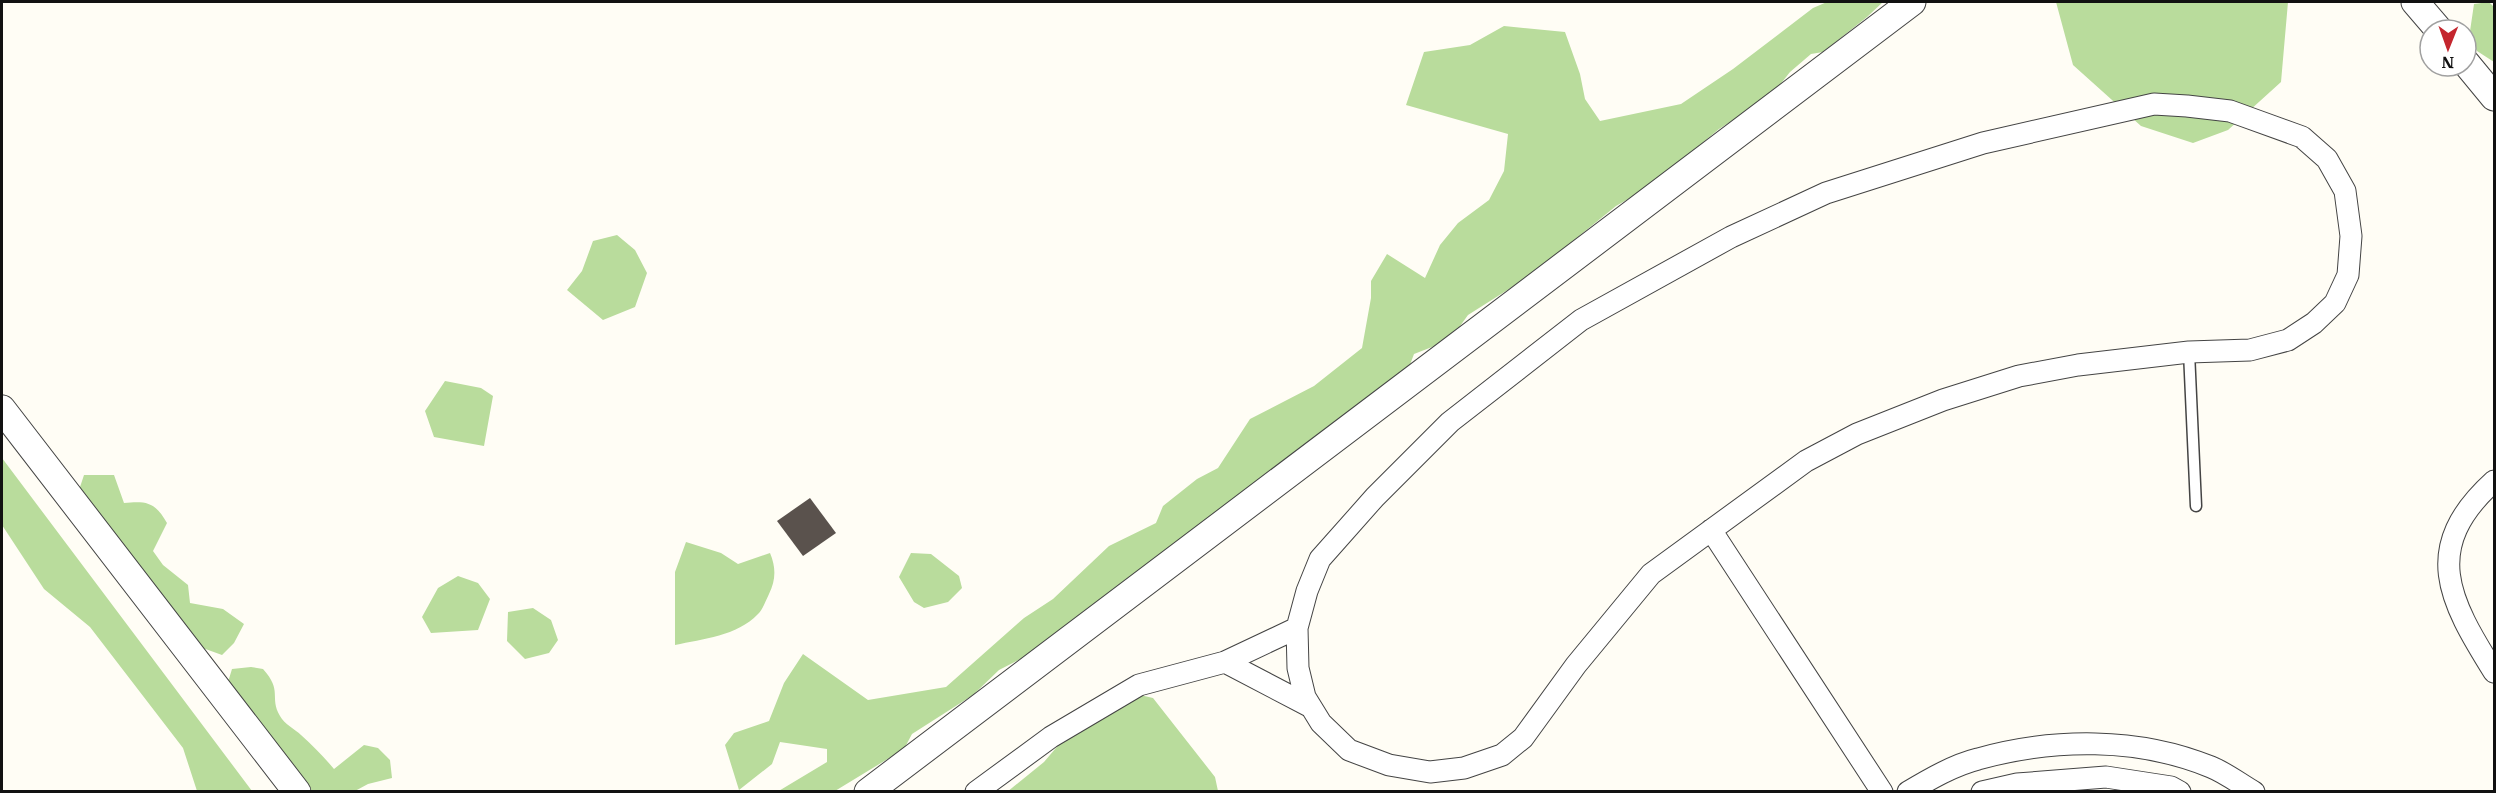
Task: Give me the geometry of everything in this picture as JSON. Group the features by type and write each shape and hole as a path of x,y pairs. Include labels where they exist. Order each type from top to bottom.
{"street":[{"path":"867,792 1912,2"},
{"path":"2415,2 2429,18"},
{"path":"2478,78 2494,97"},
{"path":"2154,104 2230,111 2302,138 2327,159 2345,191 2351,236 2348,275 2335,303 2314,323 2288,340 2250,350 2189,352 2078,365 2019,376 1943,400 1857,434 1806,461 1711,530 1651,574 1576,665 1523,738 1502,755 1464,768 1430,772 1389,765 1349,750 1321,723 1305,697 1298,668 1297,628 1307,591 1320,559 1375,497 1450,422 1581,320 1731,237 1826,193 1983,142 2154,104"},
{"path":"2,409 297,792"},
{"path":"2494,481 2478,496 2458,526 2448,552 2448,579 2456,604 2471,635 2494,672"},
{"path":"1711,530 1882,792"},
{"path":"976,792 1051,737 1139,685 1225,662 1297,628"},
{"path":"1225,662 1311,707"},
{"path":"1908,792 1976,759 2027,748 2068,743 2163,752 2211,768 2254,792"},
{"path":"1982,792 2017,784 2106,777 2171,787 2180,792"}],"lane":[{"path":"2189,352 2196,506"}],"green space":[{"path":"1827,2 1883,2 1823,52 1811,54 1790,72 1771,96 1719,129 1651,186 1616,206 1531,275 1468,315 1450,340 1414,354 1408,370 1026,656 999,670 973,695 912,734 904,749 835,791 777,792 827,762 827,749 780,742 772,764 739,790 725,745 734,733 769,721 784,683 803,654 868,700 946,687 1024,618 1053,599 1109,546 1156,523 1163,506 1197,479 1218,468 1250,419 1314,386 1362,348 1371,298 1371,281 1387,254 1425,278 1440,245 1458,223 1489,200 1504,171 1508,134 1406,105 1424,52 1470,45 1504,26 1565,32 1580,74 1585,99 1600,121 1681,104 1733,69 1813,8"},
{"path":"2056,2 2288,2 2281,82 2228,130 2193,143 2141,126 2073,65"},
{"path":"2489,2 2494,7 2494,62 2478,52 2478,18 2472,18 2474,4"},
{"path":"617,235 635,250 647,273 635,307 603,320 567,290 582,271 593,241"},
{"path":"445,381 481,388 493,396 484,446 434,437 425,411"},
{"path":"2,458 252,791 197,791 183,748 90,627 44,589 2,525"},
{"path":"84,475 114,475 124,503 150,504 163,516 167,523 153,551 163,565 188,585 190,603 223,609 244,624 234,643 222,655 189,643 79,490"},
{"path":"686,542 721,553 738,564 770,553 774,579 763,607 750,621 719,636 675,645 675,572"},
{"path":"911,553 931,554 959,576 962,588 948,602 924,608 914,602 899,577"},
{"path":"458,576 478,583 490,599 478,630 431,633 422,617 438,588"},
{"path":"533,608 551,620 558,640 549,653 525,659 507,641 508,612"},
{"path":"251,667 263,669 273,683 277,709 282,719 310,743 334,769 364,745 378,748 390,760 392,778 368,784 355,791 310,791 228,682 232,669"},
{"path":"1123,691 1153,698 1215,777 1218,791 1007,792 1044,762 1079,721"}],"building":[{"path":"810,498 836,533 803,556 777,521"}]}
